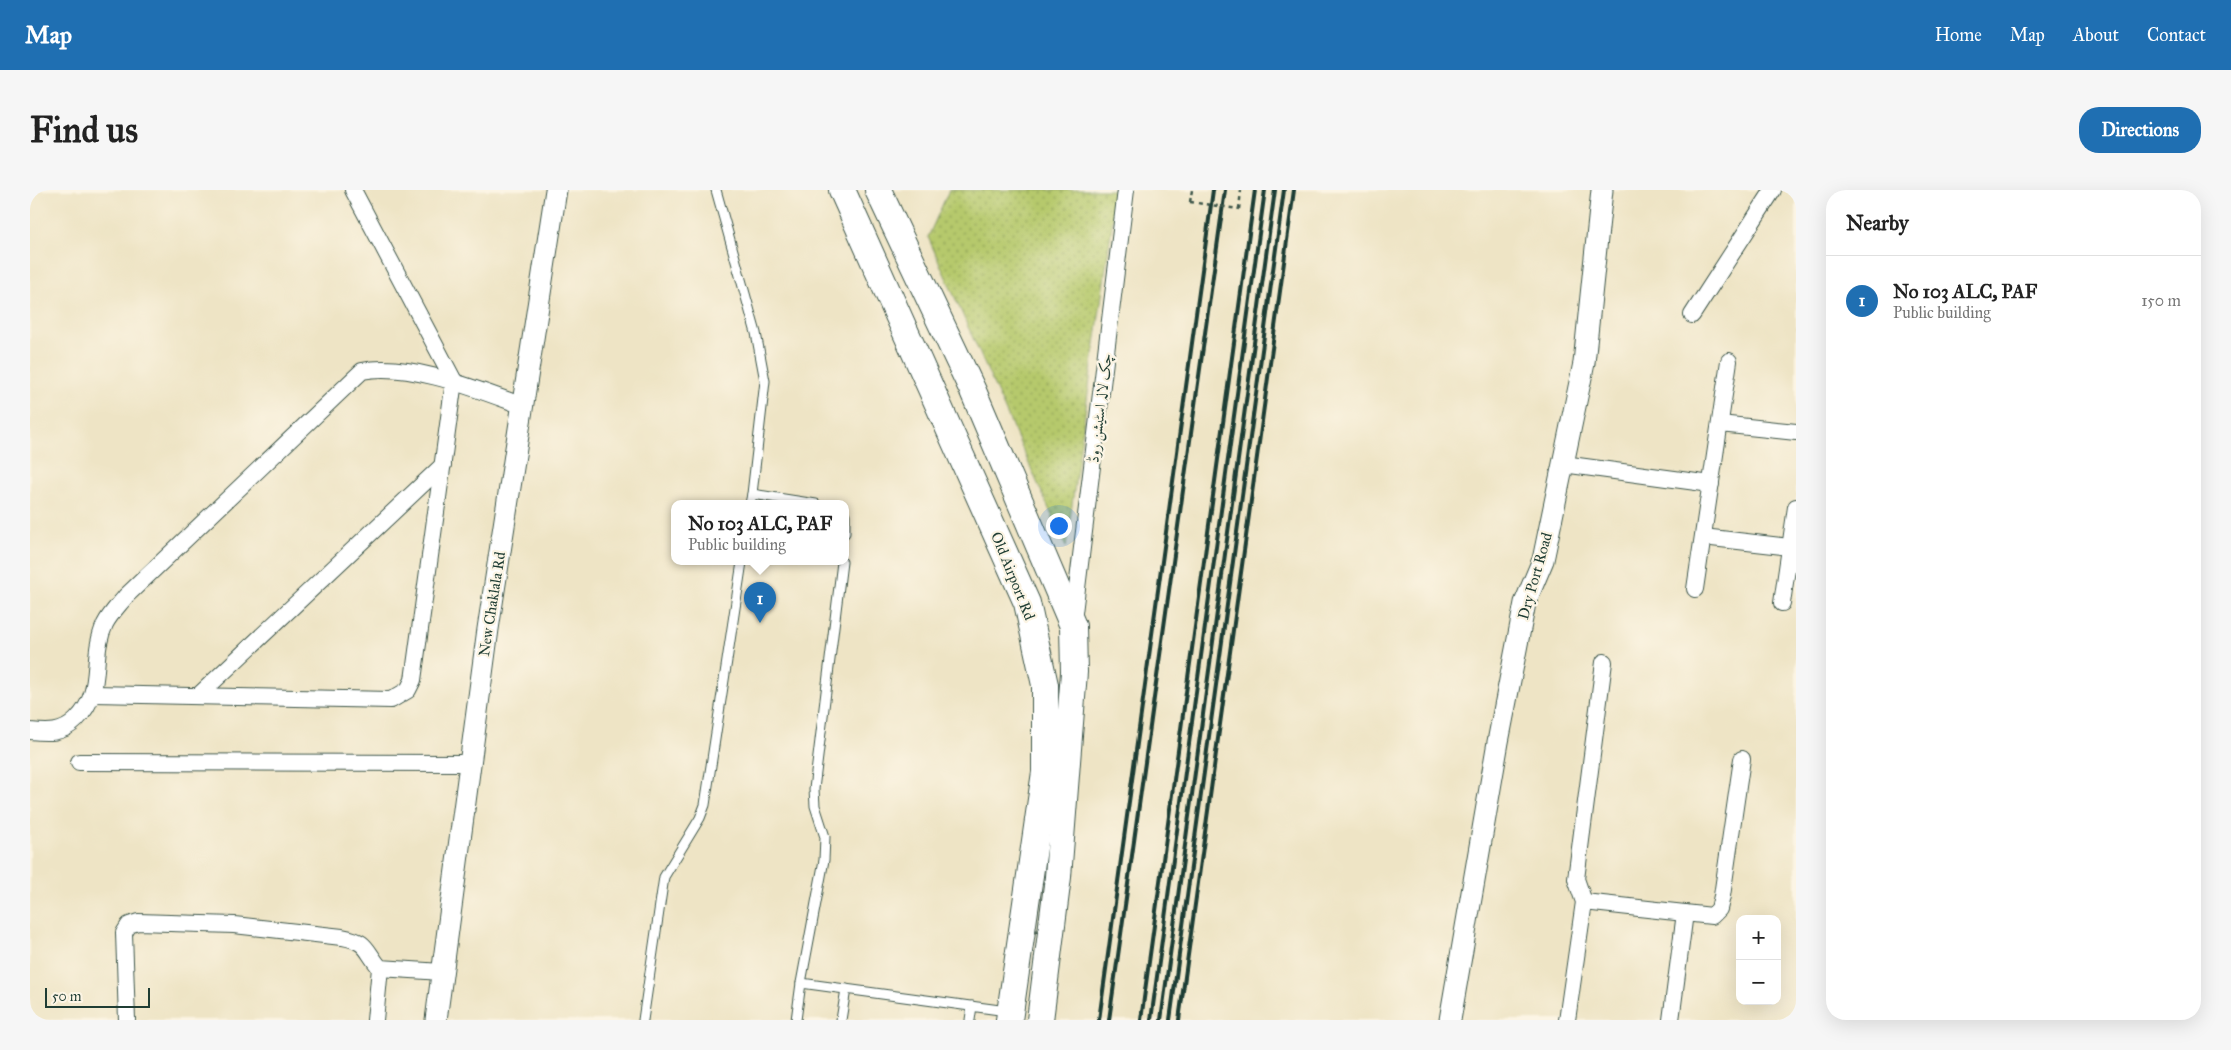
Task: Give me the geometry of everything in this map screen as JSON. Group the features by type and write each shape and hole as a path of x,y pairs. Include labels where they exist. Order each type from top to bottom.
{"main road":[{"name":"Old Airport Rd","path":"842,190 1016,576 1027,603 1045,685 1045,772 1010,1016"},
{"path":"878,190 973,390 1073,626 1074,672 1058,877 1040,1020"},
{"path":"1016,576 1031,598 1038,602 1048,602 1054,593 1052,574"},
{"path":"1045,685 1050,652 1056,647 1064,651 1074,672"}],"street":[{"path":"94,694 391,700 408,690 413,680 454,381 353,190"},
{"name":"New Chaklala Rd","path":"436,1020 469,763 556,190"},
{"name":"چک لالہ اسٹیشن روڈ","path":"1073,626 1126,190"},
{"name":"Dry Port Road","path":"1450,1020 1495,761 1525,603 1543,560 1584,363 1602,190"},
{"path":"1692,315 1773,190"},
{"path":"1695,589 1729,361"},
{"path":"30,731 52,734 71,725 86,710 94,694 98,648 105,624 126,596 362,371 377,368 454,381 522,406"},
{"path":"1720,424 1796,432"},
{"path":"198,696 442,464"},
{"path":"1563,464 1711,484"},
{"path":"1782,604 1796,506"},
{"path":"1703,536 1790,547"},
{"path":"1567,1020 1584,902 1576,879 1604,662"},
{"path":"1584,902 1712,916 1719,909 1742,759"},
{"path":"79,762 469,763"},
{"path":"1671,1020 1685,914"},
{"path":"127,1020 124,933 129,925 138,922 234,925 356,940 366,946 380,968 375,1020"},
{"path":"380,968 442,972"}],"lane":[{"path":"716,190 756,333 765,381 751,500"},
{"path":"752,494 790,500"},
{"path":"643,1020 664,877 700,818 705,805 742,565"},
{"path":"796,1020 824,860 825,837 815,806 814,789 842,565"},
{"path":"801,983 972,1006 1010,1016"},
{"path":"841,1020 846,989"},
{"path":"970,1020 972,1006"}],"path":[{"path":"1192,190 1190,202 1239,209 1241,190"}],"green space":[{"path":"949,190 1117,190 1066,547 928,237"}],"railway":[{"path":"1099,1020 1213,190"},
{"path":"1109,1020 1225,190"},
{"path":"1141,1020 1255,190"},
{"path":"1151,1020 1265,190"},
{"path":"1161,1020 1275,190"},
{"path":"1170,1020 1284,190"},
{"path":"1179,1020 1294,190"}],"place":[{"name":"No 103 ALC, PAF","path":"760,623"}]}
